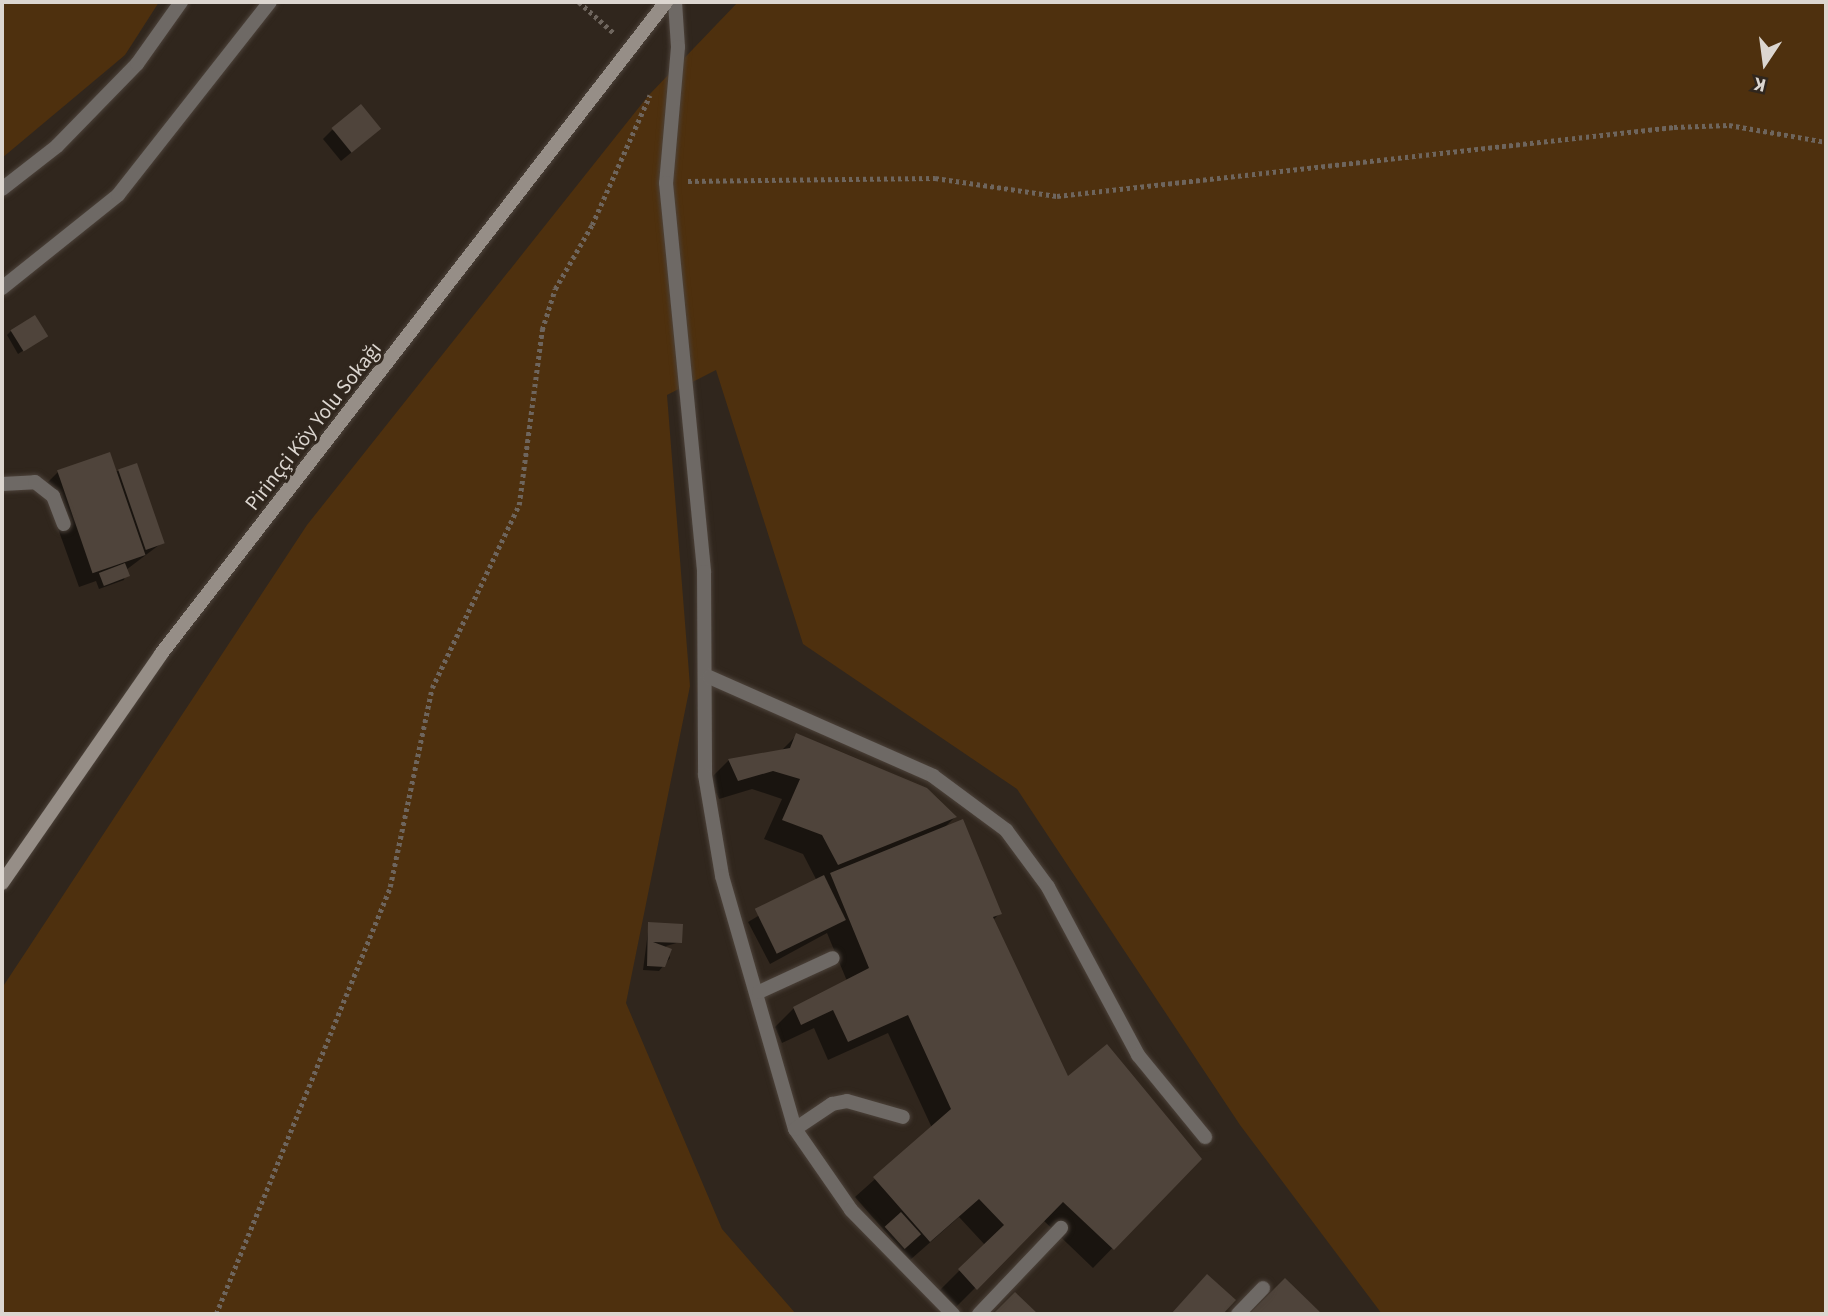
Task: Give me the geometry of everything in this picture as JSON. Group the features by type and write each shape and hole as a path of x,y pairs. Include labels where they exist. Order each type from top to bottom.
{"main road":[{"name":"Pirinççi Köy Yolu Sokağı","path":"2,883 162,654 629,46 666,2"}],"lane":[{"path":"2,189 57,146 137,64 181,2"},
{"path":"2,288 118,195 270,2"},
{"path":"675,2 678,47 666,183 697,477 709,677 705,775 722,876 759,992 794,1129 851,1210 953,1314"},
{"path":"2,484 35,482 53,496 64,524"},
{"path":"709,677 933,776 1006,830 1048,887 1138,1055 1205,1137"},
{"path":"759,992 833,958"},
{"path":"794,1129 832,1104 847,1101 903,1117"},
{"path":"979,1314 1061,1228"},
{"path":"1238,1314 1263,1288"}],"path":[{"path":"579,2 629,46"},
{"path":"216,1314 390,887 432,688 519,505 542,331 555,289 592,225 653,90"},
{"path":"666,183 935,178 1057,196 1674,127 1729,125 1826,142"}],"shaded area":[{"path":"2,2 159,2 125,55 2,158"},
{"path":"738,2 1826,2 1826,1314 1382,1314 1240,1125 1017,789 803,644 716,370 667,395 690,686 626,1003 722,1229 796,1314 2,1314 2,988 307,525 648,96"}],"building":[{"path":"361,104 381,129 352,153 331,128"},
{"path":"35,315 48,336 24,352 10,330"},
{"path":"110,452 145,555 93,573 57,470"},
{"path":"137,463 165,543 146,550 118,470"},
{"path":"125,563 130,576 104,586 99,573"},
{"path":"796,733 927,788 957,817 838,865 822,835 782,820 800,779 773,771 738,781 728,759 790,748"},
{"path":"963,819 1002,914 993,917 1068,1076 1107,1044 1202,1159 1114,1250 1063,1202 977,1290 958,1269 1004,1225 979,1199 930,1242 873,1177 951,1109 908,1015 848,1042 833,1010 801,1025 793,1007 869,968 830,873"},
{"path":"824,875 846,920 777,954 755,909"},
{"path":"648,922 683,924 682,943 653,942 672,949 665,967 647,966"},
{"path":"901,1212 921,1234 905,1249 885,1227"},
{"path":"1207,1274 1236,1300 1223,1314 1171,1314"},
{"path":"1285,1278 1322,1314 1249,1314"},
{"path":"1015,1292 1038,1314 993,1314"}]}
